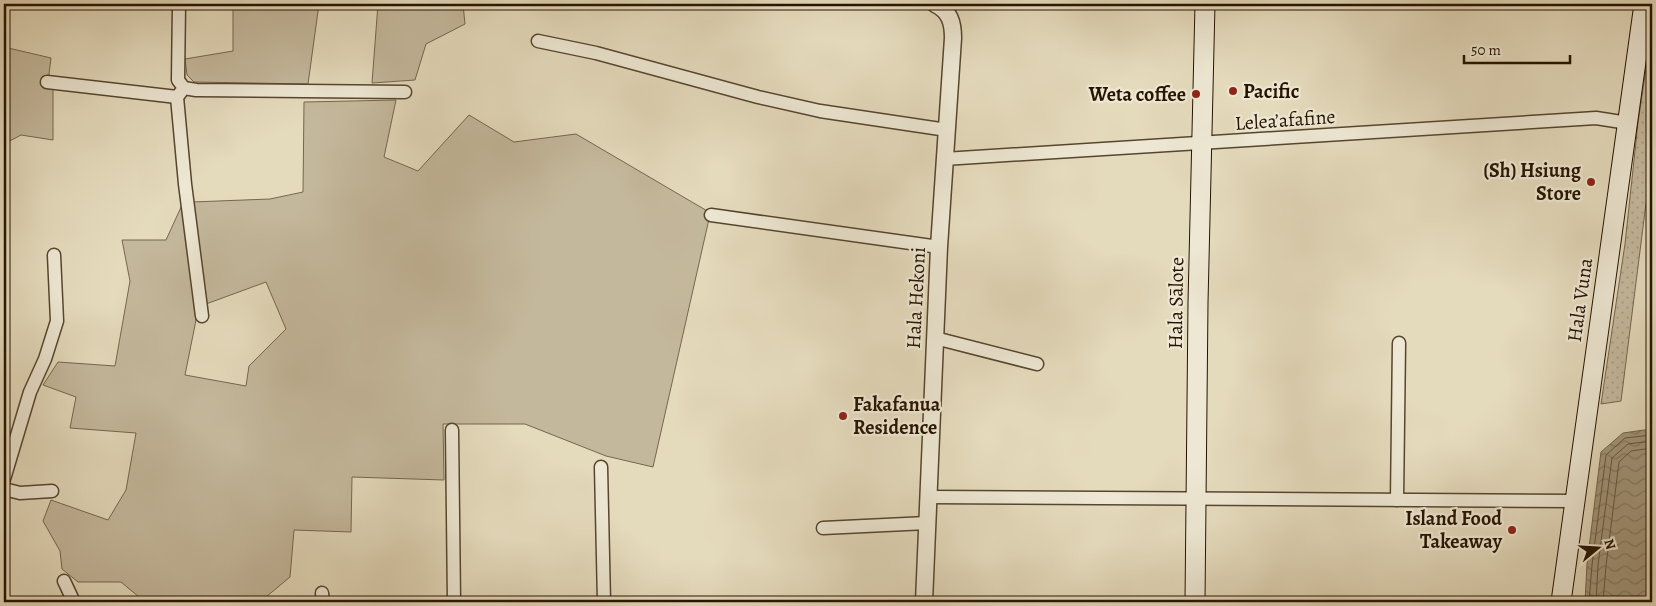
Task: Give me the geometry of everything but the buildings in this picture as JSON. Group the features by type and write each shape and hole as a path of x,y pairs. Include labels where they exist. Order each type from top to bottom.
{"main road":[{"name":"Hala Sālote","path":"1196,602 1201,144 1205,4"},
{"name":"Hala Vuna","path":"1562,602 1644,4"}],"street":[{"path":"178,4 178,80 185,184 202,316"},
{"name":"Hala Hekoni","path":"924,602 939,247 953,27 949,14 941,6 935,4"},
{"path":"538,41 596,53 758,97 811,109 946,130"},
{"path":"47,82 180,93 196,90 405,92"},
{"name":"Lelea’afafine","path":"944,159 1596,118 1628,123"},
{"path":"711,215 939,247"},
{"path":"4,479 30,392 45,359 57,321 54,254"},
{"path":"935,338 1037,364"},
{"path":"1397,500 1399,343"},
{"path":"452,430 454,602"},
{"path":"601,467 604,602"},
{"path":"4,489 20,493 52,491"},
{"path":"929,497 1576,501"},
{"path":"823,528 927,523"},
{"path":"64,581 72,598 71,602"}],"shaded area":[{"path":"233,4 319,4 308,84 194,82 187,75 185,59 233,51"},
{"path":"378,4 463,4 465,24 426,44 415,80 372,83"},
{"path":"1652,27 1652,156 1621,401 1601,404 1625,244 1638,123"},
{"path":"4,47 51,58 49,74 53,90 53,140 21,135 4,144"},
{"path":"396,100 384,157 418,171 469,115 514,142 576,134 709,212 709,219 653,467 606,456 525,424 443,424 444,480 352,477 351,532 294,530 290,577 260,602 139,602 139,597 121,582 78,582 62,569 60,551 43,521 51,500 108,520 126,490 136,433 70,428 76,397 43,385 58,362 115,366 130,281 122,240 166,240 182,205 196,320 185,375 246,386 249,366 286,329 266,282 206,304 192,202 270,199 303,192 304,102"}],"water":[{"path":"1652,430 1652,602 1585,602 1587,564 1601,452 1623,433"}],"place":[{"name":"Pacific","path":"1233,91"},
{"name":"Weta coffee","path":"1196,94"},
{"name":"(Sh) Hsiung Store","path":"1591,182"},
{"name":"Fakafanua Residence","path":"843,416"},
{"name":"Island Food Takeaway","path":"1512,530"}]}
